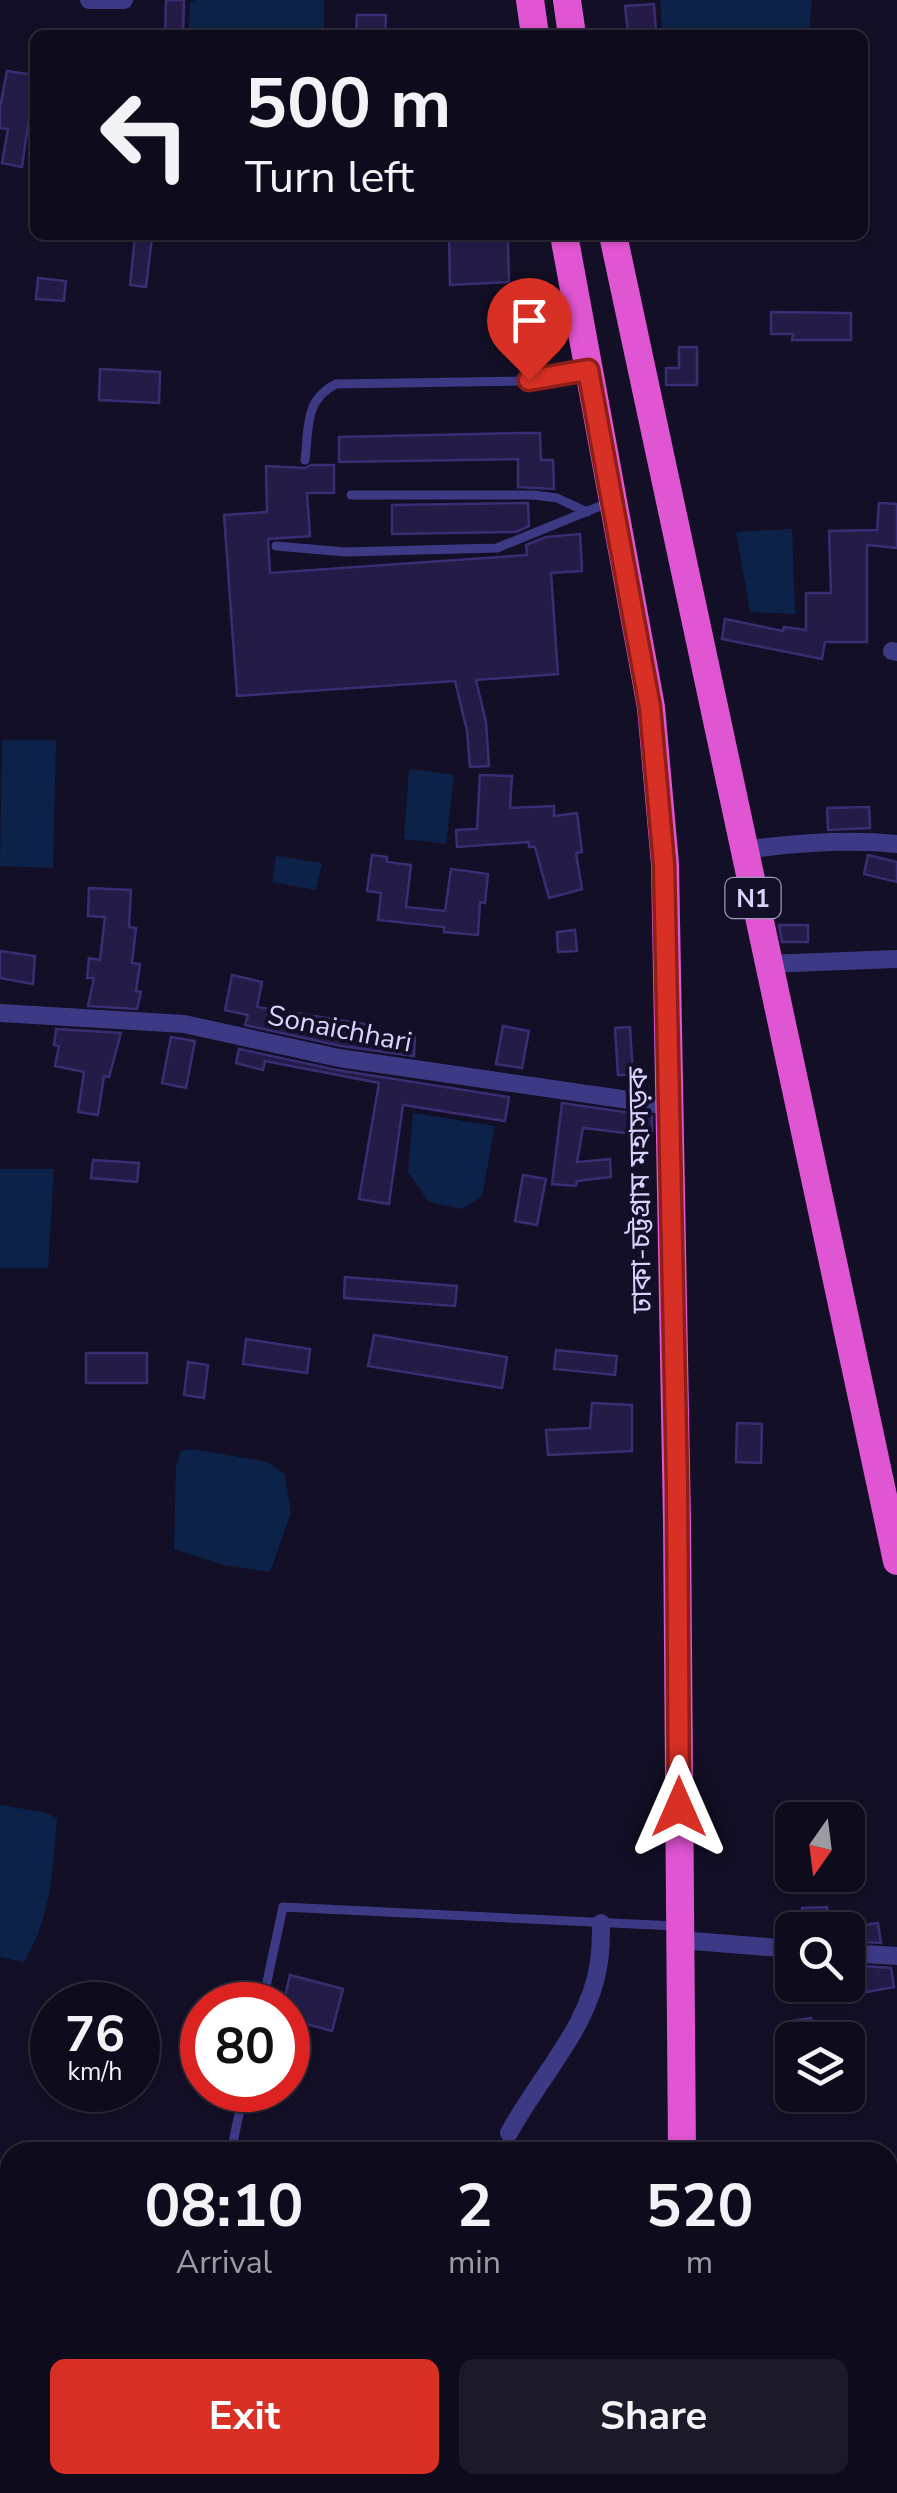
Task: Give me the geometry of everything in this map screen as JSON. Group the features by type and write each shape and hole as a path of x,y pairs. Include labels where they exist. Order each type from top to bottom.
{"highway":[{"path":"530,0 534,30"},
{"path":"567,0 571,30"},
{"name":"ঢাকা-চট্টগ্রাম মহাসড়ক","path":"565,240 588,370 600,507 650,707 664,864 679,1647 682,2142"},
{"name":"N1","path":"613,240 897,1561"}],"street":[{"path":"89,0 124,0"},
{"path":"743,850 866,841 897,844"},
{"path":"766,964 897,959"},
{"name":"Sonaichhari","path":"0,1013 184,1024 339,1058 670,1106"},
{"path":"509,2133 528,2096 553,2066 579,2022 600,1962 601,1923"},
{"path":"680,1933 775,1947"},
{"path":"865,1954 897,1956"}],"lane":[{"path":"305,460 312,404 321,392 336,384 529,380 588,370"},
{"path":"351,495 534,495 600,507"},
{"path":"276,546 345,552 497,548 600,507"},
{"path":"267,1982 283,1907 601,1923 680,1933"},
{"path":"233,2142 239,2112"}],"water":[{"path":"324,0 324,30 189,30 190,3"},
{"path":"660,0 812,0 809,30 662,28"},
{"path":"792,529 795,614 750,612 736,532"},
{"path":"2,740 56,740 53,868 0,866"},
{"path":"409,769 454,775 446,844 404,839"},
{"path":"276,856 322,863 316,890 272,882"},
{"path":"413,1113 495,1126 482,1196 462,1209 429,1202 408,1172"},
{"path":"0,1169 54,1169 48,1268 0,1268"},
{"path":"193,1449 268,1462 285,1475 291,1513 270,1572 224,1565 174,1549 176,1466 181,1451"},
{"path":"0,1805 57,1818 45,1911 24,1962 0,1957"}],"building":[{"path":"166,0 184,0 183,30 165,30"},
{"path":"654,4 656,30 628,30 625,6"},
{"path":"357,15 386,15 385,30 356,30"},
{"path":"7,71 30,74 30,110 22,167 2,163 8,129 0,128"},
{"path":"135,240 152,240 146,287 130,285"},
{"path":"449,240 508,241 509,282 450,285"},
{"path":"38,278 66,281 64,301 36,299"},
{"path":"517,301 534,301 536,354 519,355"},
{"path":"771,312 851,313 851,340 792,340 793,334 771,334"},
{"path":"679,347 697,347 697,385 666,385 666,368 679,368"},
{"path":"100,369 160,372 159,403 99,400"},
{"path":"540,433 541,460 553,460 554,489 518,487 518,459 339,462 339,437"},
{"path":"334,465 334,493 307,493 310,536 268,539 270,573 527,555 526,545 546,537 580,534 582,571 551,573 558,674 476,680 486,722 489,766 470,767 467,731 455,681 237,696 224,515 267,512 266,466"},
{"path":"528,503 529,526 516,532 392,534 392,505"},
{"path":"879,503 897,504 897,548 867,545 867,642 825,642 822,659 722,639 725,619 783,631 784,627 806,630 806,593 831,593 829,531 877,530"},
{"path":"480,775 512,776 510,808 554,806 554,816 577,813 582,852 576,853 582,889 549,898 535,847 529,847 529,842 457,847 456,830 477,829"},
{"path":"869,807 870,828 828,830 827,808"},
{"path":"372,855 387,857 387,862 411,865 406,907 445,911 451,869 488,874 485,903 480,902 478,935 378,920 381,893 367,891"},
{"path":"868,855 897,862 897,882 864,874"},
{"path":"89,888 131,890 129,927 136,928 132,963 140,964 137,1009 88,1006 94,978 87,978 89,958 100,960 105,917 88,916"},
{"path":"779,925 808,925 808,942 782,942"},
{"path":"575,930 577,951 558,952 557,932"},
{"path":"0,951 35,956 33,984 0,978"},
{"path":"232,975 262,982 257,1007 365,1024 364,1033 415,1037 414,1056 341,1046 245,1025 248,1015 225,1010"},
{"path":"503,1026 529,1031 522,1068 496,1064"},
{"path":"630,1027 633,1075 618,1075 615,1028"},
{"path":"56,1029 121,1033 109,1077 104,1076 98,1115 78,1112 84,1072 55,1066 59,1046 54,1045"},
{"path":"171,1037 195,1041 186,1088 162,1083"},
{"path":"239,1049 337,1070 509,1097 505,1121 403,1105 389,1204 359,1199 379,1083 265,1061 263,1070 236,1063"},
{"path":"562,1103 652,1116 652,1136 583,1128 577,1162 610,1159 611,1177 577,1181 576,1186 552,1184"},
{"path":"93,1160 139,1163 137,1182 91,1178"},
{"path":"523,1175 546,1179 537,1225 515,1221"},
{"path":"345,1277 457,1286 455,1306 344,1298"},
{"path":"374,1335 507,1357 502,1388 368,1366"},
{"path":"246,1339 310,1349 307,1373 243,1364"},
{"path":"556,1350 617,1356 615,1375 554,1369"},
{"path":"86,1353 147,1353 147,1383 86,1383"},
{"path":"188,1362 208,1365 204,1398 184,1395"},
{"path":"592,1403 632,1405 632,1451 548,1455 546,1430 590,1428"},
{"path":"737,1423 762,1424 761,1463 736,1462"},
{"path":"827,1907 827,1912 802,1912 802,1908"},
{"path":"878,1923 881,1943 865,1942 865,1925"},
{"path":"865,1966 891,1968 894,1987 867,1992"},
{"path":"290,1975 343,1989 332,2031 310,2025 310,1982 288,1982"}],"route":[{"path":"529,380 588,370 650,707 664,864 677,1484 679,1807"}]}
